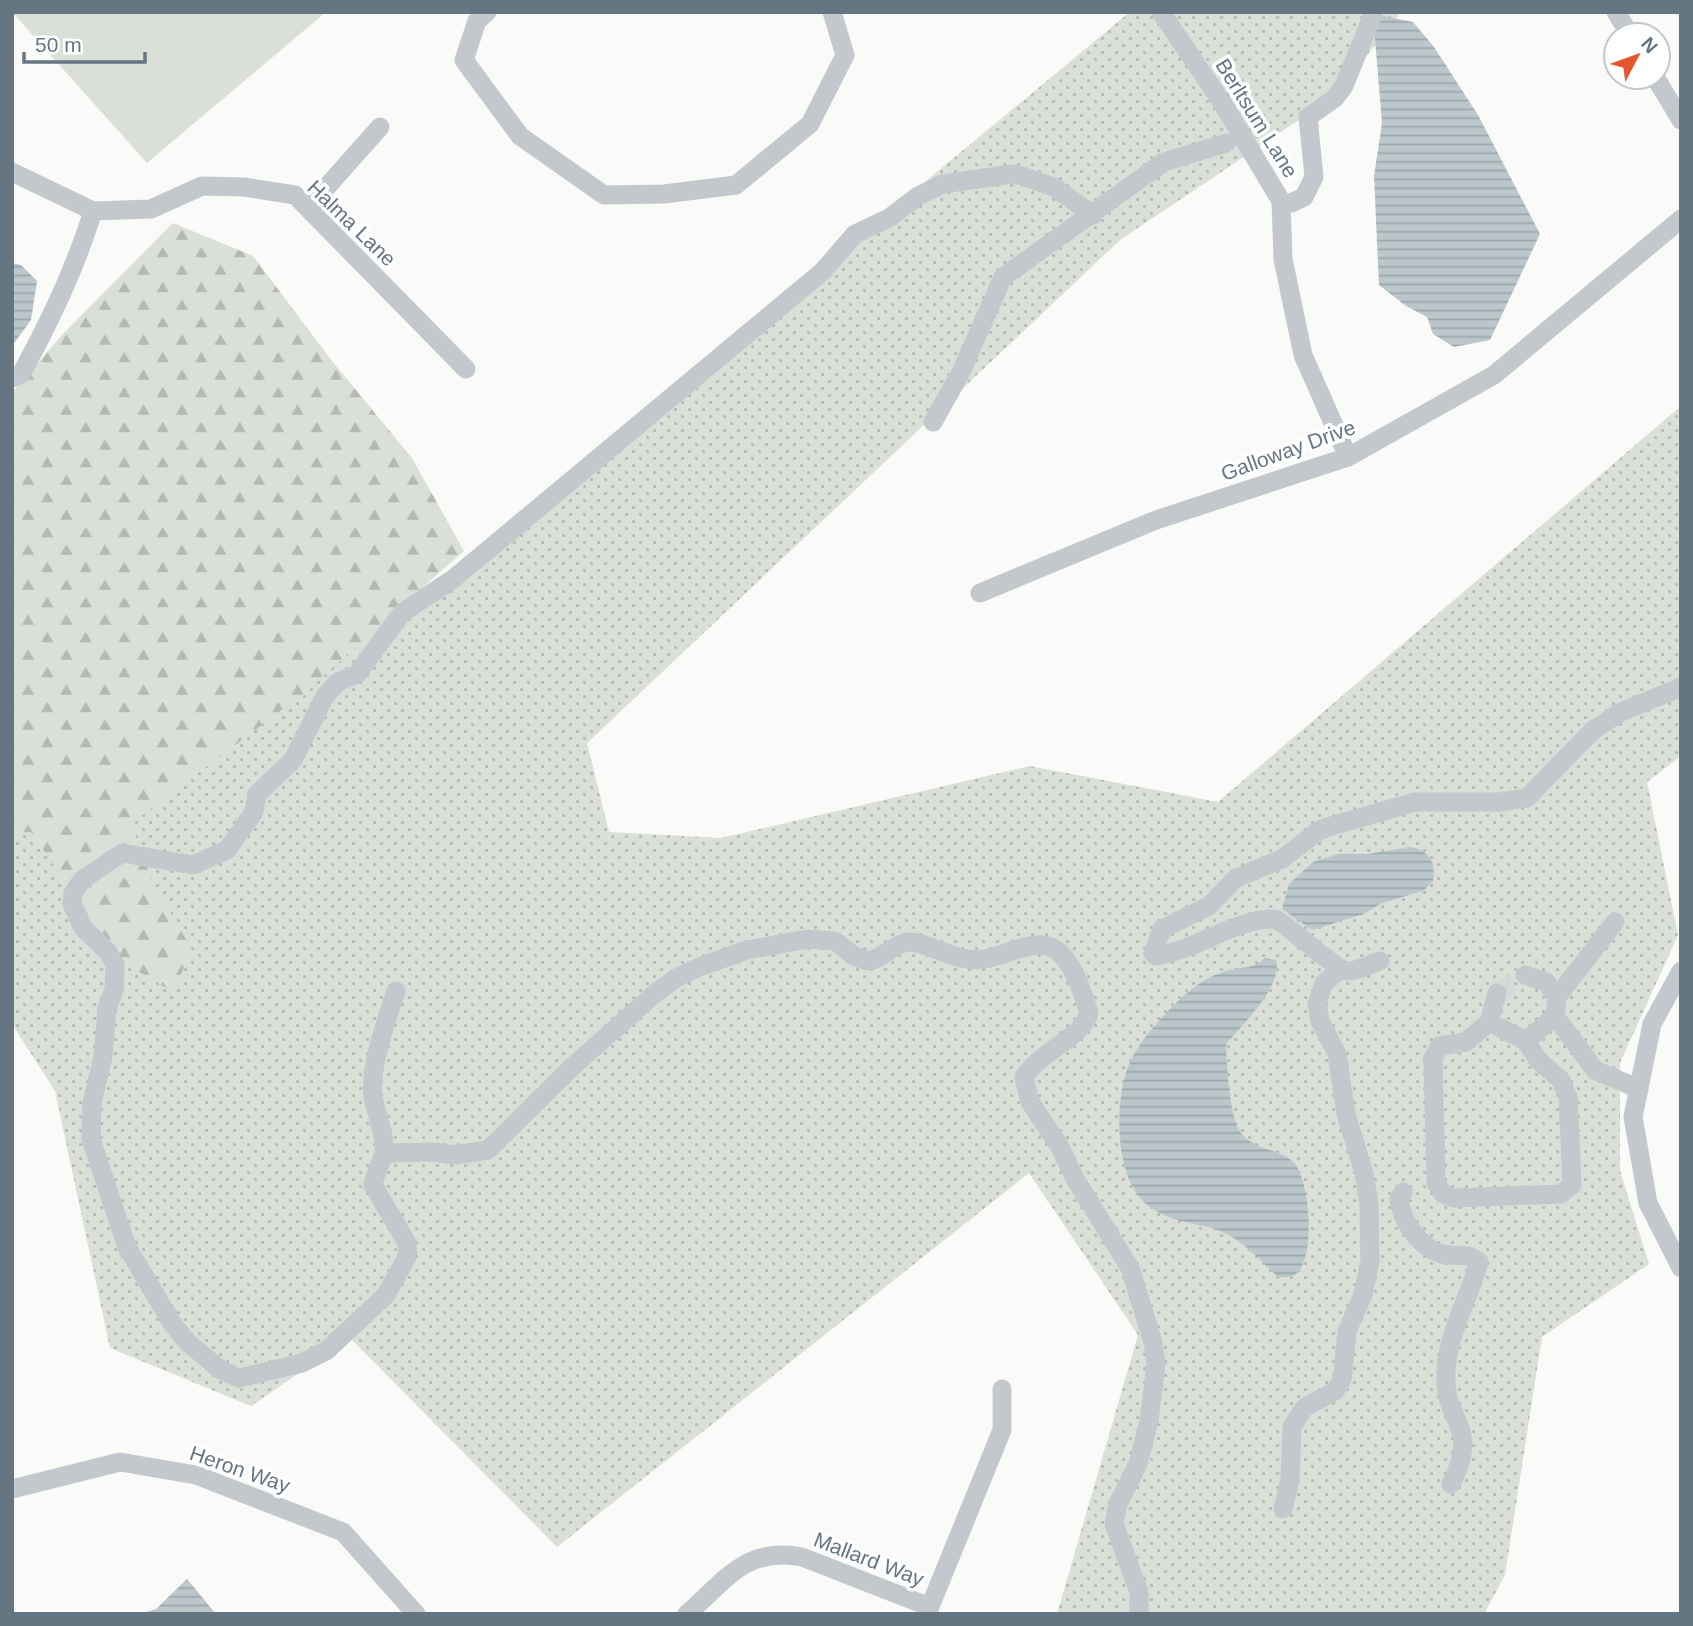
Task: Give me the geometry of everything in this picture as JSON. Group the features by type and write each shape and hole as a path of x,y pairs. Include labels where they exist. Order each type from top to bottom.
{"street":[{"path":"487,12 477,21 464,60 520,136 604,195 664,194 736,185 810,124 845,55 832,12"},
{"name":"Berltsum Lane","path":"1161,12 1223,104 1281,201 1283,259 1303,355 1348,457"},
{"path":"1291,203 1304,197 1314,177 1308,117 1335,98 1344,86 1356,50 1374,12"},
{"path":"1663,91 1681,120"},
{"path":"308,208 380,127"},
{"path":"933,422 960,374 1003,277 1164,162 1226,144"},
{"path":"12,172 93,211 75,269 54,315 21,373 12,378"},
{"path":"396,991 381,1043 373,1095 385,1153 378,1164 373,1185 407,1243 408,1255 386,1294 326,1351 302,1363 239,1378 221,1370 187,1342 172,1323 127,1247 91,1139 92,1102 103,1057 107,1009 116,980 113,959 91,939 72,904 73,893 82,880 122,853 193,865 219,856 227,850 254,812 257,794 293,760 325,696 338,682 357,674 402,613 453,579 823,271 855,234 889,218 918,197 943,184 1012,174 1054,187 1093,215"},
{"name":"Halma Lane","path":"93,211 152,209 202,186 244,187 295,195 466,369"},
{"name":"Galloway Drive","path":"980,593 1156,520 1348,457 1494,374 1681,219"},
{"path":"1380,961 1351,971 1340,970 1301,936 1275,919 1253,921 1178,952 1156,956 1153,953 1162,929 1209,906 1236,878 1282,859 1321,829 1415,802 1500,802 1527,798 1592,731 1619,713 1681,687"},
{"path":"1526,1041 1556,1007 1615,922"},
{"path":"385,1153 454,1155 488,1150 571,1068 660,989 688,972 747,950 775,943 828,939 835,941 854,956 869,961 881,958 899,945 910,942 967,960 983,959 1038,945 1052,948 1069,965 1089,1013 1087,1020 1036,1060 1024,1077 1025,1084 1030,1102 1130,1268 1153,1342 1156,1364 1149,1421 1138,1464 1118,1504 1114,1524 1139,1592 1139,1614"},
{"path":"1283,1509 1290,1480 1292,1427 1304,1408 1335,1391 1342,1380 1347,1331 1363,1295 1370,1261 1369,1205 1364,1173 1346,1114 1337,1054 1320,1021 1317,1004 1324,983 1340,970"},
{"path":"1681,971 1652,1024 1633,1117 1648,1203 1681,1268"},
{"path":"1525,975 1545,982 1556,1007 1595,1070 1639,1089"},
{"path":"1489,1023 1526,1041 1538,1060 1561,1080 1568,1097 1572,1185 1561,1194 1454,1198 1443,1194 1436,1183 1433,1058 1440,1046 1466,1042 1489,1023 1497,993"},
{"path":"1403,1192 1399,1199 1402,1215 1429,1248 1450,1255 1471,1255 1479,1262 1452,1338 1447,1363 1447,1394 1463,1432 1465,1447 1461,1465 1451,1484"},
{"path":"929,1610 1002,1430 1002,1389"},
{"name":"Heron Way","path":"12,1489 120,1462 196,1475 343,1532 416,1614"},
{"name":"Mallard Way","path":"687,1614 748,1560 780,1553 802,1557 929,1610"}],"green space":[{"path":"12,12 326,12 147,163"},
{"path":"1130,12 1401,12 1336,95 1120,240 587,743 609,832 721,838 1030,766 1218,802 1681,406 1681,756 1647,782 1678,935 1620,1063 1620,1171 1649,1264 1542,1337 1505,1575 1484,1614 1057,1614 1138,1335 1029,1173 557,1547 350,1338 251,1406 110,1348 55,1091 12,1024 12,797 443,581"},
{"path":"173,223 253,256 332,361 412,458 464,551 305,692 131,824 152,880 192,950 173,992 129,966 95,925 31,832 12,833 12,393 62,335"}],"shaded area":[{"path":"1383,16 1413,22 1434,47 1478,115 1540,234 1490,340 1454,347 1433,334 1427,317 1406,306 1379,285 1374,176 1382,123 1374,27"},
{"path":"12,263 21,265 37,281 31,320 12,346"},
{"path":"1410,847 1422,851 1432,863 1433,881 1423,891 1382,903 1363,914 1312,930 1282,909 1289,884 1313,862 1338,854 1368,854"},
{"path":"1265,958 1276,960 1277,970 1260,1005 1226,1044 1227,1064 1235,1120 1243,1136 1289,1159 1300,1173 1304,1186 1308,1218 1307,1250 1298,1272 1286,1277 1278,1277 1233,1237 1162,1214 1145,1203 1134,1190 1127,1173 1120,1132 1122,1090 1126,1071 1137,1049 1153,1028 1177,1002 1206,980 1219,973 1252,966"},
{"path":"187,1579 216,1614 140,1614 156,1609"}],"tunnel":[{"path":"1497,993 1525,975"}]}
